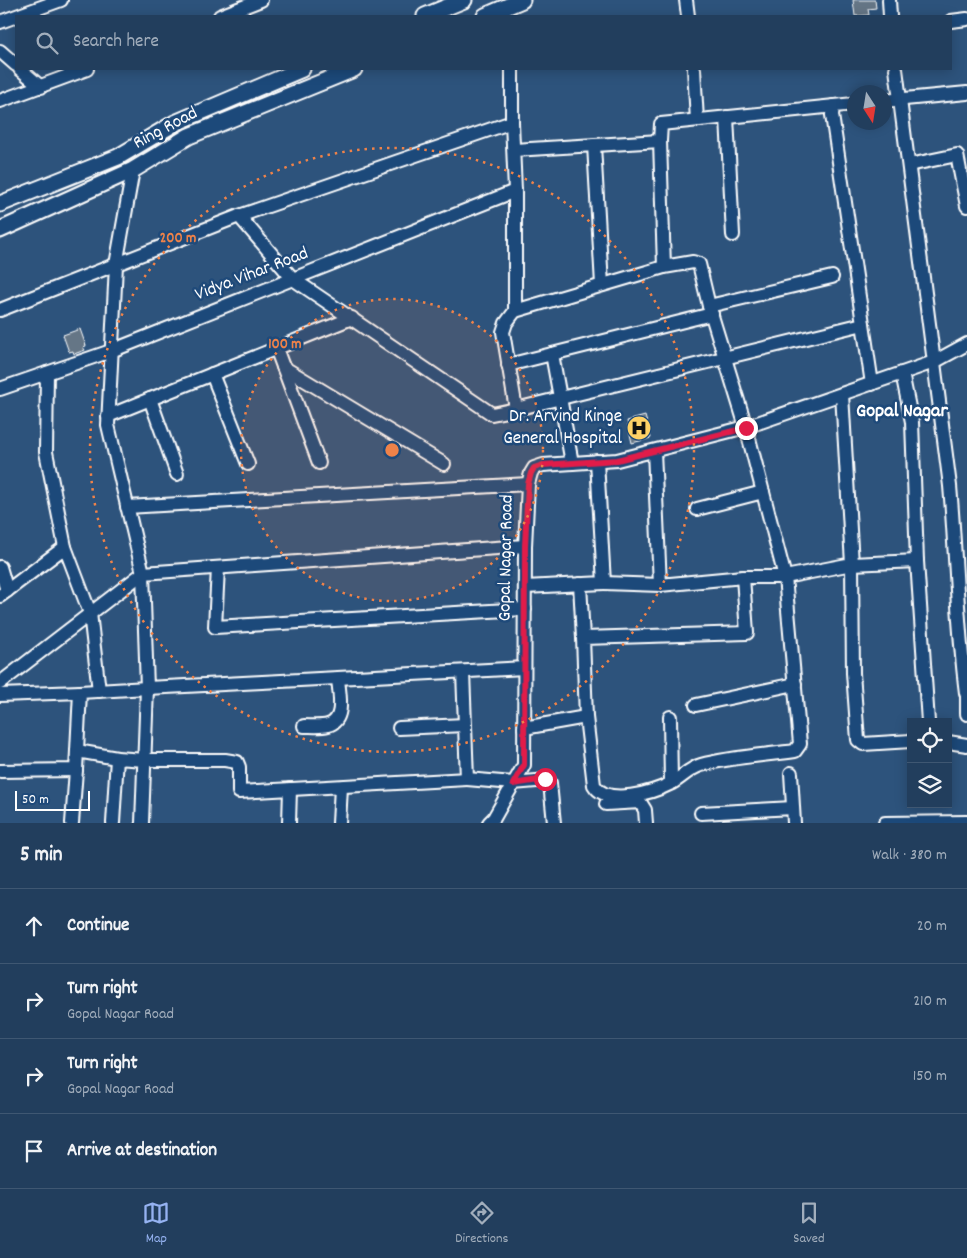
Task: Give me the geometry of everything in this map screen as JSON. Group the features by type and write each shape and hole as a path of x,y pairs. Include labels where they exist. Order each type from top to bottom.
{"main road":[{"path":"427,15 464,0"},
{"path":"488,15 508,8 522,0"},
{"name":"Ring Road","path":"0,204 118,158 175,122 300,70"},
{"name":"Ring Road","path":"0,230 133,170 189,136 352,70"}],"street":[{"path":"19,15 61,0"},
{"path":"223,15 261,0"},
{"path":"686,0 688,15"},
{"path":"889,0 890,15"},
{"path":"0,22 15,17"},
{"path":"952,21 967,19"},
{"path":"0,51 15,64"},
{"path":"21,70 41,87"},
{"path":"0,101 84,70"},
{"path":"512,70 515,311"},
{"path":"694,70 698,120"},
{"path":"896,70 950,486 955,538 960,648 967,693 967,714"},
{"path":"892,100 967,94"},
{"path":"664,267 661,124 847,105"},
{"path":"833,106 832,115 872,384"},
{"path":"727,117 732,235"},
{"path":"0,310 239,216 512,122"},
{"path":"514,150 660,141"},
{"path":"594,145 602,285"},
{"path":"909,165 962,154 967,206"},
{"path":"133,170 116,265 108,425 143,573 147,688 142,823"},
{"name":"Vidya Vihar Road","path":"0,389 111,351 515,191"},
{"path":"239,216 293,279 492,414 863,324"},
{"path":"516,409 503,332 506,323 515,311 664,267 693,262 699,264 710,310 746,428 785,577 800,744 795,750 698,766 671,783 651,791 624,796 610,796 601,793 594,785 586,717 580,584"},
{"path":"508,365 832,277"},
{"path":"108,416 352,318"},
{"name":"Gopal Nagar Road","path":"493,821 524,765 525,546 528,484 534,468 543,465 617,460 746,428 934,362 967,344"},
{"path":"276,348 319,463"},
{"path":"552,354 572,463"},
{"path":"283,367 444,464"},
{"path":"47,373 46,452 65,547 90,613 99,691"},
{"path":"902,373 912,422 917,561 928,718"},
{"path":"212,374 248,464"},
{"path":"842,394 852,564 853,673 858,740 863,744 907,741"},
{"path":"150,399 177,474"},
{"path":"654,451 660,585"},
{"path":"597,461 604,583"},
{"path":"127,507 528,484"},
{"path":"697,509 763,492"},
{"path":"0,682 143,573 525,546"},
{"path":"0,567 4,594 65,547"},
{"path":"525,587 604,583 660,585 744,577 785,577 852,564 917,561"},
{"path":"218,568 215,627 525,609"},
{"path":"583,638 747,633 744,577"},
{"path":"0,695 524,668"},
{"path":"463,672 467,779"},
{"path":"304,726 329,725 336,720 340,712 338,679"},
{"path":"696,705 795,684"},
{"path":"72,823 80,692"},
{"path":"670,716 671,783"},
{"path":"524,728 586,717"},
{"path":"399,728 465,725"},
{"path":"952,743 967,745"},
{"path":"77,752 145,760 225,760 237,762 239,767 239,792 467,779 513,784 548,780 550,783 554,823"},
{"path":"113,823 116,758"},
{"path":"0,771 76,770"},
{"path":"791,773 794,823"},
{"path":"339,823 341,787"},
{"path":"289,823 290,789"},
{"path":"606,804 640,802 645,810 646,823"},
{"path":"701,813 793,808"},
{"path":"885,823 960,822"}],"building":[{"path":"853,0 875,0 876,8 868,9 869,15 855,15"},
{"path":"80,329 86,346 83,347 85,350 74,354 73,351 69,352 63,335"},
{"path":"645,416 651,438 632,443 627,421"}],"place":[{"name":"Dr. Arvind Kinge General Hospital","path":"639,428"}],"district":[{"name":"Gopal Nagar","path":"902,412"}],"route":[{"path":"545,779 513,784 524,765 525,546 528,484 531,473 534,468 543,465 617,460 746,428"}]}
